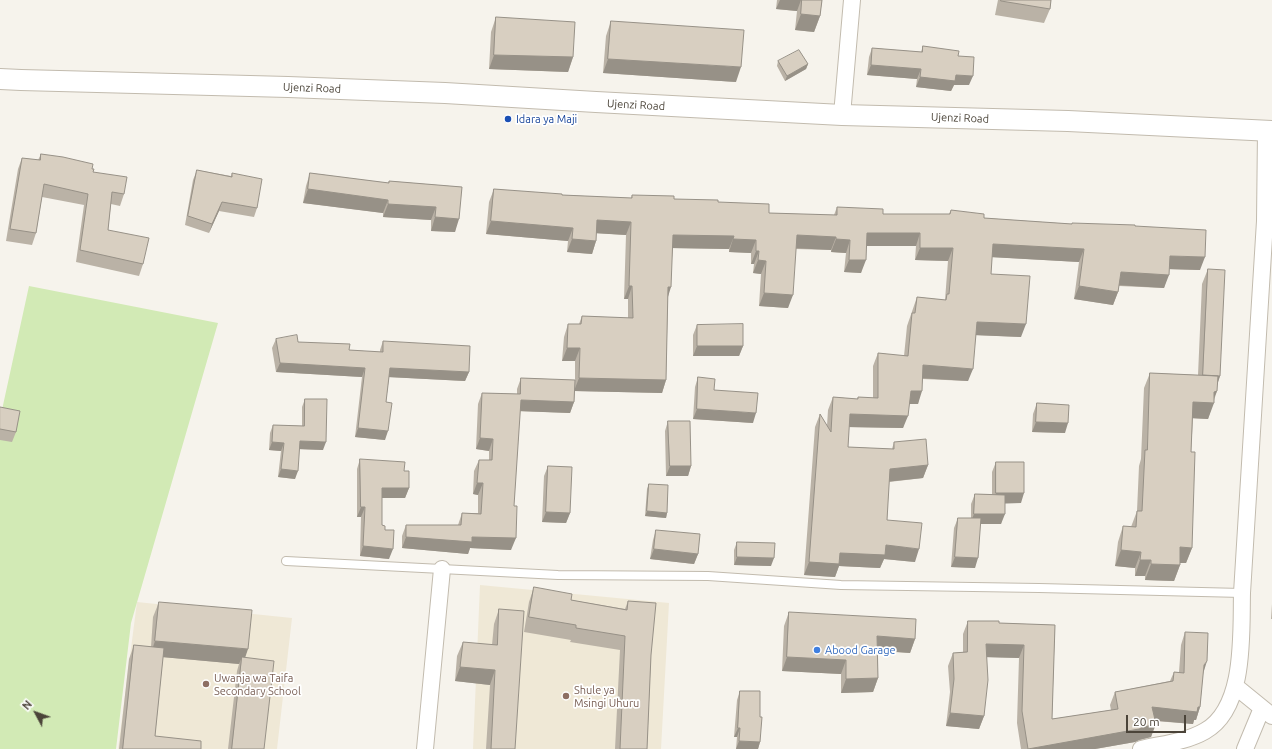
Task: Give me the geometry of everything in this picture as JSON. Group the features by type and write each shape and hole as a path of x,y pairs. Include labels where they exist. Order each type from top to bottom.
{"street":[{"path":"842,115 852,0"},
{"name":"Ujenzi Road","path":"0,79 445,93 842,115 1068,121 1269,131"},
{"path":"1141,749 1186,739 1205,731 1217,722 1228,707 1235,686 1241,641 1242,593 1265,221 1269,131"},
{"path":"425,749 442,568"},
{"path":"1235,686 1267,712 1245,749"}],"lane":[{"path":"286,561 558,575 708,576 841,585 1242,593"}],"shaded area":[{"path":"480,585 669,603 661,749 473,749"},
{"name":"Uwanja wa Taifa Secondary School","path":"137,602 292,618 277,749 118,749"}],"green space":[{"path":"29,286 218,323 131,623 116,749 0,749 0,419"}],"building":[{"path":"802,0 822,0 820,16 801,14"},
{"path":"1001,0 1051,0 1050,9"},
{"path":"496,17 575,22 573,57 494,55"},
{"path":"611,21 744,30 741,67 608,59"},
{"path":"923,46 959,51 958,56 974,57 973,76 956,75 955,81 920,77 921,69 871,65 872,48 922,52"},
{"path":"799,50 808,64 787,76 778,61"},
{"path":"41,154 63,157 93,164 93,172 127,177 124,194 112,192 108,230 149,238 143,264 80,250 88,194 44,184 36,233 10,229 22,158 40,160"},
{"path":"197,170 232,177 232,173 262,179 257,208 222,202 212,224 188,216"},
{"path":"310,173 389,183 389,181 462,187 459,219 435,217 436,207 388,204 388,200 308,189"},
{"path":"494,189 562,195 632,198 632,195 674,196 674,199 718,200 718,202 769,204 769,213 837,215 837,207 883,209 883,214 950,214 951,210 984,214 984,218 1072,224 1135,225 1206,230 1205,257 1170,256 1169,275 1121,272 1118,292 1079,286 1084,249 993,244 991,274 1030,276 1026,324 977,322 973,369 923,365 922,391 911,391 908,416 850,414 848,447 894,449 894,442 926,439 928,465 890,469 887,520 922,523 919,549 886,545 885,555 840,553 839,564 809,562 820,414 831,432 833,397 858,399 858,397 878,398 878,353 908,356 912,313 915,313 917,297 946,300 947,294 949,294 953,248 920,248 920,233 867,233 866,260 849,260 850,240 836,239 836,237 797,235 793,295 764,293 766,261 758,260 759,251 756,251 756,240 733,239 734,236 673,235 671,287 668,287 666,380 579,378 580,348 567,348 568,324 581,324 582,316 633,318 632,286 629,286 631,222 597,220 596,241 572,239 573,228 491,221"},
{"path":"1208,269 1225,270 1220,376 1203,375"},
{"path":"743,324 743,346 697,346 697,325"},
{"path":"297,335 298,342 350,344 349,350 383,352 383,341 470,346 469,372 390,368 386,402 392,403 388,431 358,428 365,368 280,363 276,339"},
{"path":"1150,373 1218,376 1217,391 1214,392 1214,403 1193,402 1191,452 1195,452 1192,548 1180,547 1180,565 1151,564 1151,560 1140,560 1141,552 1121,550 1123,526 1136,527 1137,511 1142,511 1145,450 1147,450"},
{"path":"698,377 715,379 714,390 758,393 756,413 697,409"},
{"path":"521,378 575,380 574,402 521,400 514,506 517,506 516,538 472,537 472,542 406,537 406,525 461,525 462,513 481,514 483,483 477,483 479,460 492,460 493,439 480,438 482,393 520,394"},
{"path":"305,399 327,399 326,442 300,441 298,471 281,469 284,443 272,442 273,425 304,426"},
{"path":"1037,403 1069,405 1068,423 1036,422"},
{"path":"0,407 20,411 16,432 0,429"},
{"path":"668,421 690,421 691,466 670,466"},
{"path":"360,459 405,462 404,471 409,471 409,488 382,488 382,525 385,526 385,530 394,530 393,549 363,546 365,507 361,507"},
{"path":"996,462 1024,462 1024,493 996,493"},
{"path":"548,466 572,467 570,513 546,512"},
{"path":"649,484 668,485 667,513 647,511"},
{"path":"975,494 1005,495 1005,514 974,514"},
{"path":"958,518 981,518 978,558 955,557"},
{"path":"656,530 700,534 698,554 654,549"},
{"path":"737,542 775,543 774,558 737,557"},
{"path":"534,587 572,594 571,600 627,610 628,601 656,603 651,655 647,749 620,749 625,636 576,628 576,625 529,617"},
{"path":"159,602 252,610 248,649 155,641"},
{"path":"499,609 524,611 515,749 491,749 495,670 460,667 463,642 497,645"},
{"path":"789,612 916,619 915,639 877,636 878,678 846,679 846,660 787,657"},
{"path":"968,621 999,621 999,623 1055,625 1052,719 1118,709 1115,692 1173,681 1174,672 1184,673 1185,632 1208,633 1207,661 1204,665 1200,707 1198,707 1197,712 1152,707 1156,724 1139,729 1028,749 1022,711 1024,645 986,644 988,680 984,716 950,713 954,679 953,653 967,652"},
{"path":"134,645 164,648 155,736 201,741 201,749 123,749"},
{"path":"242,657 274,661 264,749 232,749"},
{"path":"740,691 760,691 760,717 762,717 760,742 739,741 740,728 738,728"}],"place":[{"name":"Idara ya Maji","path":"508,119"},
{"name":"Abood Garage","path":"817,650"},
{"name":"Uwanja wa Taifa Secondary School","path":"206,684"},
{"name":"Shule ya Msingi Uhuru","path":"566,696"}]}
